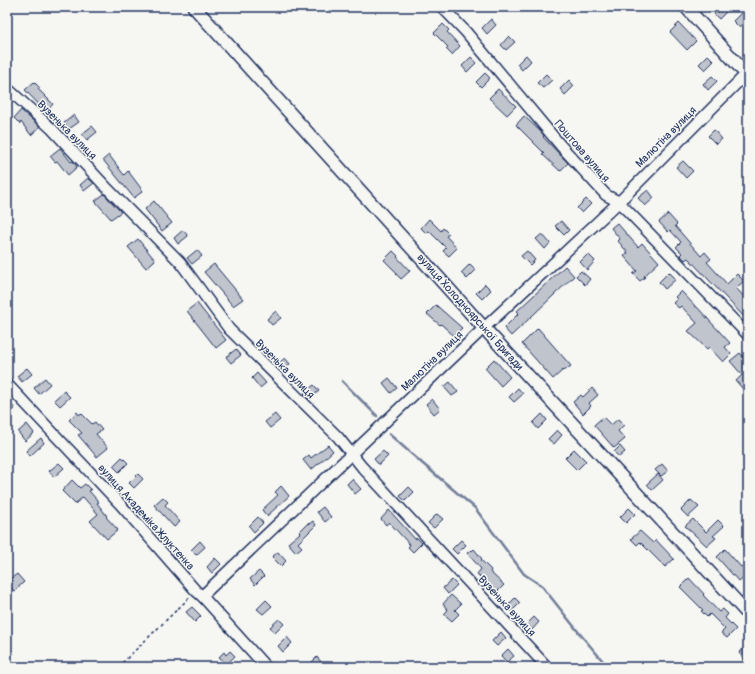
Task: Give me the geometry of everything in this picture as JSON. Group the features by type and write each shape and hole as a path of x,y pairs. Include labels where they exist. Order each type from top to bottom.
{"street":[{"name":"вулиця Холодноярської Бригади","path":"194,7 484,328 748,614"},
{"name":"Поштова вулиця","path":"442,7 466,32 561,146 606,195 619,202 748,335"},
{"path":"686,7 747,74"},
{"name":"Малютіна вулиця","path":"199,594 352,454 619,202 747,74"},
{"name":"Вузенька вулиця","path":"7,88 52,129 106,187 180,262 229,329 338,438 362,467 547,667"},
{"name":"вулиця Академіка Жлуктенка","path":"7,384 120,504 199,594 266,667"}],"path":[{"path":"118,667 199,594"}],"building":[{"path":"720,7 725,7 728,10 719,19 714,14"},
{"path":"742,12 748,18 739,27 733,21"},
{"path":"491,19 496,25 487,34 482,28"},
{"path":"679,23 696,41 687,50 670,32"},
{"path":"443,24 449,30 447,32 460,46 452,55 446,49 448,47 434,33"},
{"path":"509,36 515,42 506,50 501,45"},
{"path":"526,55 531,61 522,70 517,64"},
{"path":"708,55 714,61 705,70 699,64"},
{"path":"471,57 476,63 467,72 462,66"},
{"path":"485,73 490,78 481,87 476,82"},
{"path":"546,74 552,80 543,88 537,83"},
{"path":"712,76 717,81 708,90 703,84"},
{"path":"569,80 574,86 565,95 560,89"},
{"path":"34,82 40,88 38,89 53,104 46,112 25,90"},
{"path":"498,89 516,106 507,115 489,98"},
{"path":"21,110 40,127 31,135 21,122 20,124 14,118"},
{"path":"74,115 79,122 69,129 64,123"},
{"path":"524,116 542,133 544,136 543,137 568,163 560,171 542,154 544,153 516,125"},
{"path":"92,126 97,132 87,140 82,134"},
{"path":"714,130 722,139 716,144 708,136"},
{"path":"60,148 77,167 68,175 57,161 55,162 50,156"},
{"path":"109,155 124,175 128,171 143,191 134,198 103,160"},
{"path":"683,161 693,171 686,178 676,167"},
{"path":"88,178 94,183 84,191 80,185"},
{"path":"648,190 654,198 645,206 638,198"},
{"path":"104,194 121,212 111,219 95,201"},
{"path":"586,199 591,204 582,213 577,208"},
{"path":"154,201 172,223 162,231 145,209"},
{"path":"668,214 677,224 675,226 701,256 705,252 711,259 707,262 727,284 737,274 744,281 736,288 748,301 748,321 688,258 685,260 680,255 682,253 676,247 681,242 670,230 668,232 659,222"},
{"path":"429,219 441,231 443,228 449,234 446,236 457,248 449,256 443,251 446,248 429,231 426,233 421,228"},
{"path":"561,221 569,230 564,235 555,226"},
{"path":"617,223 638,247 642,243 659,262 640,281 633,274 637,271 624,256 628,253 618,241 620,239 611,228"},
{"path":"183,230 188,236 178,244 174,238"},
{"path":"542,234 550,243 545,249 536,239"},
{"path":"138,239 155,260 146,268 128,247"},
{"path":"197,250 202,256 192,264 187,258"},
{"path":"393,251 410,271 401,279 384,260"},
{"path":"527,251 535,260 530,265 521,256"},
{"path":"588,254 595,261 587,270 580,262"},
{"path":"214,264 243,299 233,306 204,272"},
{"path":"470,264 476,270 467,279 461,273"},
{"path":"565,266 574,276 511,336 504,328 519,313 517,311"},
{"path":"581,271 590,279 585,285 576,276"},
{"path":"669,272 676,279 665,289 659,282"},
{"path":"485,284 491,290 482,299 476,293"},
{"path":"681,291 730,343 725,347 731,354 723,362 709,347 707,349 688,331 697,323 681,306 679,308 673,303 677,299 675,297"},
{"path":"197,303 226,340 216,348 187,311"},
{"path":"436,305 462,328 454,336 427,314"},
{"path":"276,311 281,318 272,325 267,319"},
{"path":"538,328 571,366 564,371 563,370 553,379 522,344"},
{"path":"236,349 241,355 231,363 226,357"},
{"path":"740,353 748,362 748,395 736,381 742,375 730,361"},
{"path":"285,358 290,364 281,371 275,366"},
{"path":"494,359 510,377 501,386 485,368"},
{"path":"27,368 32,374 22,382 17,376"},
{"path":"257,373 266,383 260,388 252,378"},
{"path":"45,378 50,384 39,394 34,388"},
{"path":"389,378 397,388 391,393 383,383"},
{"path":"450,382 458,392 452,396 444,387"},
{"path":"314,385 319,391 309,399 304,393"},
{"path":"518,388 523,394 514,402 509,397"},
{"path":"592,388 598,395 589,403 591,406 583,414 573,402 581,395 583,397"},
{"path":"64,391 70,397 60,406 54,400"},
{"path":"7,399 15,409 7,416"},
{"path":"432,399 440,409 434,414 426,404"},
{"path":"77,412 79,415 81,413 92,424 95,422 102,430 96,434 108,448 97,457 78,435 82,433 69,420"},
{"path":"275,414 280,420 270,428 265,422"},
{"path":"542,414 547,420 538,429 533,423"},
{"path":"603,417 611,425 618,419 624,425 618,431 625,439 614,448 594,425"},
{"path":"27,424 34,433 25,441 18,432"},
{"path":"557,430 562,435 554,444 548,439"},
{"path":"41,438 44,443 30,456 26,451"},
{"path":"328,445 333,451 311,470 303,460 309,455 311,458"},
{"path":"620,446 625,452 619,457 614,452"},
{"path":"574,449 586,461 577,470 565,458"},
{"path":"383,451 388,456 379,465 374,459"},
{"path":"122,457 128,463 119,472 113,466"},
{"path":"59,463 64,468 54,477 49,471"},
{"path":"662,464 668,471 661,476 655,470"},
{"path":"138,474 143,479 134,488 129,483"},
{"path":"658,474 663,480 652,490 647,484"},
{"path":"352,479 361,489 355,494 347,484"},
{"path":"72,480 80,488 85,484 91,490 89,491 99,502 97,503 107,516 106,517 118,530 107,539 90,521 98,514 83,497 75,504 62,491"},
{"path":"281,486 289,496 267,516 262,510 278,495 275,492"},
{"path":"409,487 414,492 405,501 400,496"},
{"path":"163,497 168,502 165,505 180,522 174,527 154,505"},
{"path":"691,500 699,507 688,517 681,510"},
{"path":"323,507 331,517 325,522 317,512"},
{"path":"629,508 635,514 626,523 620,517"},
{"path":"389,510 415,539 417,538 422,543 413,552 408,547 410,545 389,522 386,525 381,519"},
{"path":"437,514 443,519 434,528 428,523"},
{"path":"258,517 263,523 254,532 249,526"},
{"path":"693,519 706,532 718,520 724,526 713,536 716,538 707,546 685,526"},
{"path":"313,521 316,525 298,543 302,547 296,552 288,543 300,533 299,532 308,523 309,524"},
{"path":"640,531 653,543 656,540 674,559 665,567 640,542 637,545 631,539"},
{"path":"461,540 466,545 457,554 452,549"},
{"path":"200,541 205,547 196,555 191,550"},
{"path":"474,549 482,559 481,560 491,570 490,572 504,585 495,594 489,589 491,587 477,574 481,569 467,553"},
{"path":"725,549 741,567 744,565 748,569 748,574 739,582 717,557"},
{"path":"278,552 286,561 281,566 272,557"},
{"path":"215,558 221,564 212,573 207,567"},
{"path":"259,571 264,576 255,585 250,579"},
{"path":"17,574 24,582 14,591 8,584 11,582 9,580"},
{"path":"689,578 719,612 723,609 728,614 725,618 736,629 727,638 721,633 725,629 710,614 707,617 701,611 703,610 680,587"},
{"path":"452,580 457,585 448,594 443,588"},
{"path":"451,595 461,604 455,610 459,614 452,621 444,614 448,610 443,604"},
{"path":"515,598 520,603 511,612 506,607"},
{"path":"266,600 272,606 263,614 257,609"},
{"path":"192,607 201,616 195,622 186,612"},
{"path":"534,617 539,622 531,631 525,626"},
{"path":"279,619 284,624 275,633 270,627"},
{"path":"501,632 506,638 497,646 492,641"},
{"path":"287,637 292,643 283,652 278,646"},
{"path":"748,644 748,655 744,659 739,653"},
{"path":"508,649 514,656 507,662 501,656"},
{"path":"230,651 235,656 227,664 219,657 224,652 226,655"},
{"path":"317,657 322,663 318,667 307,667"}],"waterway":[{"path":"342,381 377,416"},
{"path":"389,434 475,508 524,574 542,586 608,667"}]}
